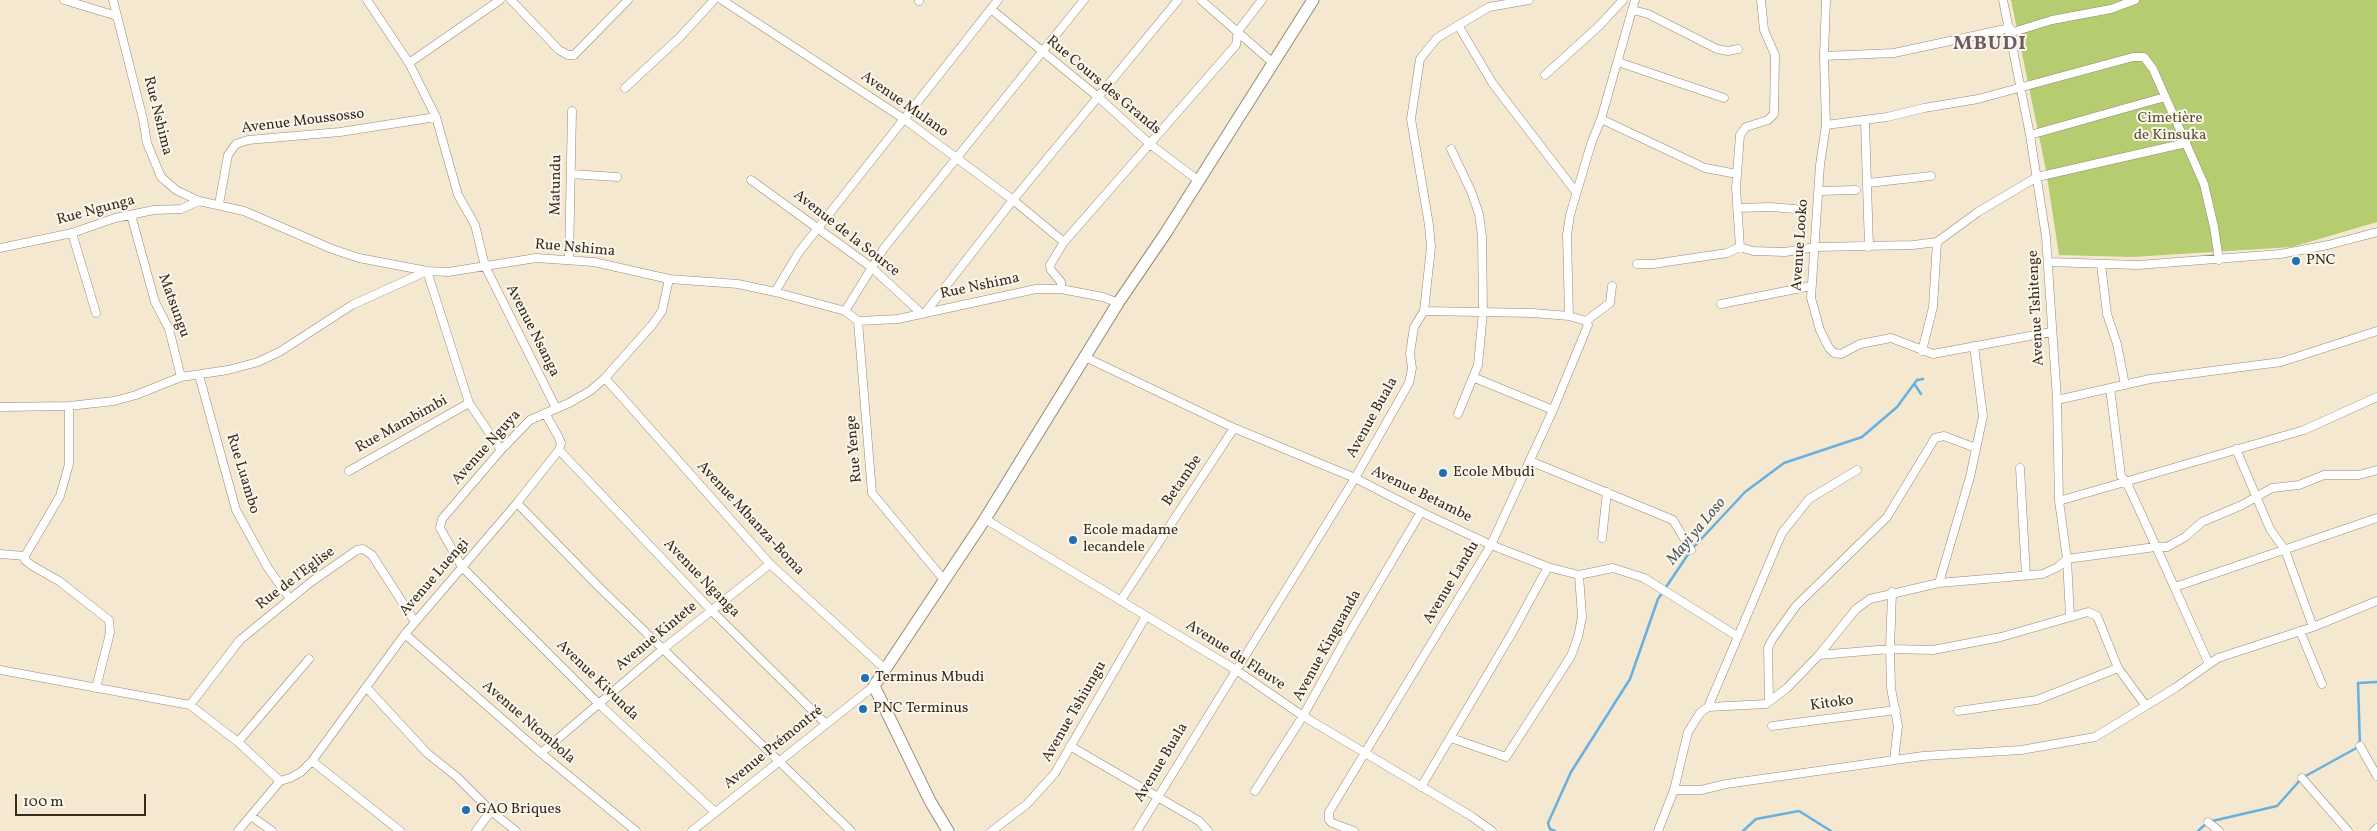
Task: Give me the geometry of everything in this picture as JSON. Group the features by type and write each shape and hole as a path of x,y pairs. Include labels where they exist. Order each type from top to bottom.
{"street":[{"path":"64,0 118,16"},
{"name":"Rue Nshima","path":"113,0 143,119 147,143 161,177 176,190 199,201 220,204 253,214 332,249 359,258 427,271 448,272 536,258 569,260 616,266 669,278 738,284 844,311 858,321 898,319 1036,289 1061,289 1103,297 1118,303"},
{"name":"Avenue Nsanga","path":"367,0 409,63 436,117 458,195 475,225 485,266 556,408"},
{"path":"409,63 500,0"},
{"path":"511,0 559,50 568,55 574,55 628,0"},
{"path":"625,88 680,37 714,0"},
{"name":"Avenue Mulano","path":"722,0 904,119 1013,200 1064,242"},
{"path":"775,292 798,252 998,0"},
{"path":"844,311 871,267 1084,0"},
{"path":"923,314 1013,200 1178,0"},
{"path":"1201,0 1273,63"},
{"path":"1061,289 1061,282 1051,270 1050,265 1064,242 1151,145 1236,45 1238,32 1262,0"},
{"path":"947,830 930,801 874,686 986,519 1118,303 1199,180 1313,0"},
{"name":"Avenue Buala","path":"1137,831 1355,478 1409,383 1412,368 1410,354 1414,327 1424,311 1430,247 1429,225 1411,119 1420,59 1437,38 1489,7 1528,0"},
{"path":"1545,75 1600,25 1623,0"},
{"path":"1569,316 1566,235 1576,192 1601,118 1635,0"},
{"path":"1740,247 1737,174 1740,135 1746,127 1768,120 1774,114 1775,55 1764,30 1761,0"},
{"name":"Avenue Looko","path":"1826,0 1824,56 1826,125 1820,165 1816,248 1811,298 1820,330 1834,353 1841,354 1860,344 1891,338 1933,354 2051,332"},
{"name":"Avenue Tshitenge","path":"2003,0 2030,135 2048,262 2056,400 2059,501 2067,559 2070,617"},
{"path":"1824,56 1894,53 2111,9 2135,0"},
{"name":"Rue Cours des Grands","path":"991,9 1098,97 1151,145 1199,180"},
{"path":"1633,10 1648,14 1717,49 1728,51 1738,49"},
{"path":"1458,25 1493,84 1576,192"},
{"path":"1826,125 1865,121 1978,99 2133,57 2144,57 2153,69 2204,184 2219,260"},
{"path":"1618,62 1724,98"},
{"path":"2030,135 2165,96"},
{"name":"Matundu","path":"569,260 572,111"},
{"name":"Avenue Moussosso","path":"220,204 228,155 236,144 248,140 340,132 436,117"},
{"path":"1601,118 1705,168 1737,174"},
{"path":"1865,121 1869,247"},
{"path":"1637,264 1653,264 1727,254 1740,247 1753,250 1785,252 1816,248 1913,245 1937,242 1978,212 2037,176 2186,143"},
{"path":"1451,149 1471,191 1479,214 1482,236 1483,312 1478,365 1458,414"},
{"path":"571,174 617,177"},
{"path":"1868,183 1931,176"},
{"name":"Avenue de la Source","path":"751,180 871,267 923,314"},
{"path":"1819,191 1856,190"},
{"name":"Rue Ngunga","path":"0,248 72,233 114,218 154,210 181,209 199,201"},
{"path":"1737,208 1795,209"},
{"name":"Matsungu","path":"131,215 155,302 169,329 181,377"},
{"path":"2048,262 2138,264 2219,260 2280,254 2328,245 2377,232"},
{"path":"72,233 96,312"},
{"path":"1922,351 1933,307 1937,242"},
{"path":"2101,264 2107,314 2117,344 2125,385"},
{"path":"0,407 69,406 114,401 136,395 181,377 258,362 281,352 352,305 427,271 469,403 501,450"},
{"name":"Avenue Nguya","path":"462,567 442,535 440,525 501,450 530,420 590,391 605,378 654,324 662,311 669,278"},
{"path":"1424,311 1569,316 1586,321 1610,304 1612,286"},
{"path":"1721,304 1811,286"},
{"name":"Rue Yenge","path":"858,321 872,493 944,580"},
{"name":"Avenue Landu","path":"1354,831 1328,820 1329,812 1366,754 1491,545 1553,410 1588,325 1586,321"},
{"path":"2056,400 2150,379 2281,362 2377,331"},
{"path":"1939,584 1983,416 1974,346"},
{"name":"Avenue Betambe","path":"1085,357 1234,428 1355,478 1491,545 1548,567 1579,576 1613,568 1644,578 1737,636"},
{"name":"Rue Luambo","path":"199,375 236,510 268,568 290,599"},
{"name":"Avenue Mbanza-Boma","path":"605,378 770,564 885,669"},
{"path":"1474,378 1553,410"},
{"path":"2110,388 2121,476 2126,481 2209,664"},
{"path":"2059,501 2304,430 2377,397"},
{"name":"Rue Mambimbi","path":"349,471 469,403"},
{"path":"69,406 69,464 60,496 25,556 25,560 59,581 109,620 110,633 96,688"},
{"path":"545,412 561,443 559,450"},
{"name":"Betambe","path":"1121,600 1234,428"},
{"path":"1769,702 1768,648 1796,606 1887,517 1934,438 1944,436 1976,448"},
{"path":"2236,449 2255,498 2270,529 2284,550 2313,627"},
{"name":"Avenue Luengi","path":"280,781 301,772 312,761 405,634 517,503 559,450"},
{"name":"Avenue Nganga","path":"559,450 711,610 826,724"},
{"path":"1530,461 1673,520 1691,550"},
{"path":"2020,468 2026,576"},
{"path":"1658,831 1674,790 1688,732 1700,713 1708,707 1777,542 1790,521 1809,499 1857,470"},
{"path":"1708,707 1758,705 1769,702 1787,688 1819,655 1863,603 1892,592 1939,584 2026,576 2049,572 2067,559 2155,546 2166,548 2176,543 2202,522 2255,498 2272,488 2299,485 2324,475 2358,475 2377,470"},
{"path":"1602,538 1607,492"},
{"path":"517,503 663,649 781,760 851,831"},
{"name":"Avenue Kinguanda","path":"1255,791 1303,716 1344,642 1421,512"},
{"path":"2175,587 2377,518"},
{"name":"Avenue du Fleuve","path":"986,519 1236,670 1303,716 1492,831"},
{"name":"Rue de l'Eglise","path":"190,705 240,640 290,599 356,550 363,549 372,555 415,622"},
{"path":"0,554 25,556"},
{"name":"Avenue Kintete","path":"541,753 663,649 770,564"},
{"name":"Avenue Kivunda","path":"462,567 598,703 715,812"},
{"path":"1421,787 1548,567"},
{"path":"1451,738 1506,757 1573,650 1582,617 1579,576"},
{"path":"1892,592 1891,688 1898,726 1894,760"},
{"path":"1674,790 1701,790 1726,784 1923,756 2021,750 2095,737 2218,658 2313,627 2377,601"},
{"path":"1819,655 1890,649 1915,651 1949,647 2001,637 2088,612 2097,616 2118,668 2146,706"},
{"name":"Avenue Tshiungu","path":"992,831 1027,804 1063,762 1070,746 1146,616"},
{"path":"2300,631 2322,684"},
{"name":"Avenue Ntombola","path":"405,634 541,753 636,831"},
{"path":"238,742 309,660"},
{"path":"1958,711 2037,700 2118,668"},
{"path":"0,670 190,705 238,742 280,781 238,831"},
{"name":"Avenue Prémontré","path":"692,831 874,686"},
{"path":"366,687 427,753 458,777 491,811 516,831"},
{"name":"Kitoko","path":"1772,726 1896,710"},
{"path":"1070,746 1205,826 1208,831"},
{"path":"2360,746 2377,776"},
{"path":"312,761 400,831"},
{"path":"2302,778 2348,831"},
{"path":"476,831 491,811"},
{"path":"250,816 272,831"},
{"path":"2208,822 2219,831"},
{"path":"2374,831 2377,828"}],"green space":[{"name":"Cimetière de Kinsuka","path":"2011,0 2377,0 2377,222 2292,247 2132,257 2059,255 2046,170"}],"waterway":[{"name":"Mayi ya Loso","path":"1555,831 1550,829 1548,823 1571,772 1630,679 1658,599 1691,550 1745,492 1784,463 1862,437 1897,407 1917,380 1923,379"},
{"path":"1915,385 1921,394"},
{"path":"2198,831 2208,822 2277,806 2302,778 2360,746 2358,683 2377,682"},
{"path":"1743,831 1756,819 1799,811 1831,831"}],"place":[{"name":"PNC","path":"2296,261"},
{"name":"Ecole Mbudi","path":"1443,473"},
{"name":"Ecole madame lecandele","path":"1073,540"},
{"name":"Terminus Mbudi","path":"865,678"},
{"name":"PNC Terminus","path":"863,709"},
{"name":"GAO Briques","path":"466,810"}],"district":[{"name":"MBUDI","path":"1990,45"}]}
